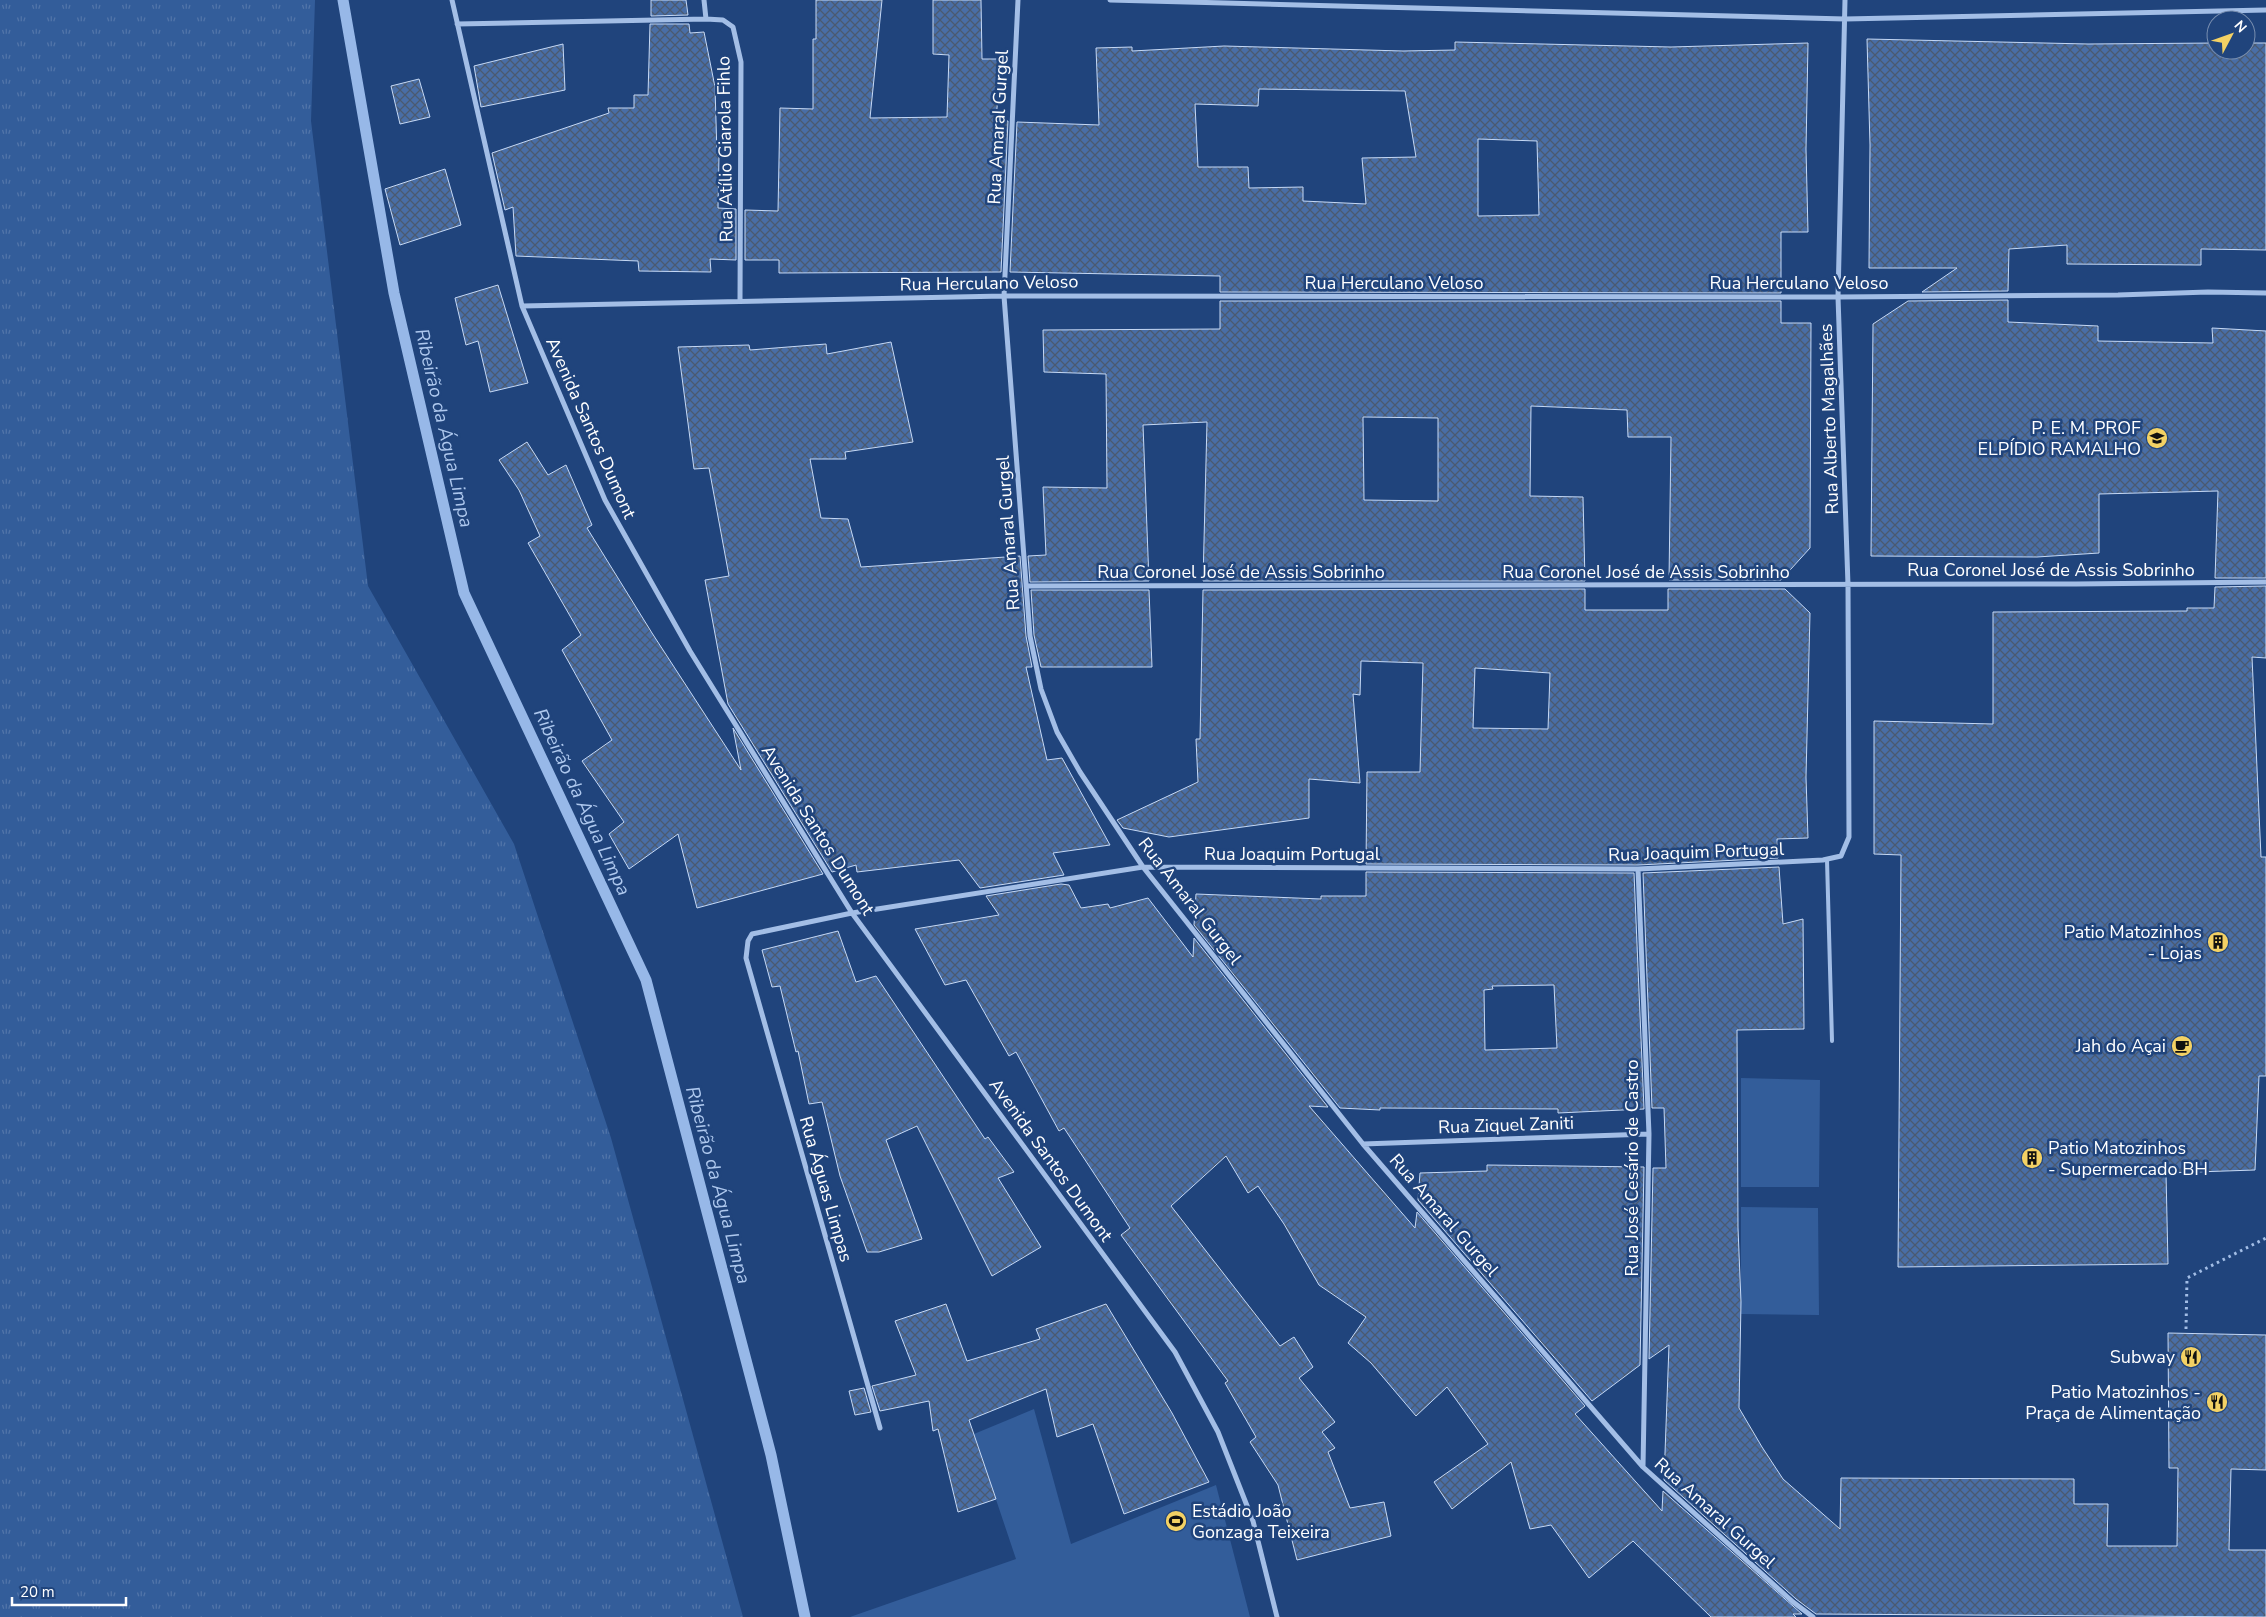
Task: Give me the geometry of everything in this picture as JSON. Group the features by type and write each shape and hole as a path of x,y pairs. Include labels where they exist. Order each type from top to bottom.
{"street":[{"name":"Avenida Santos Dumont","path":"452,0 522,306 604,500 690,651 852,913 1175,1352 1218,1432 1253,1521 1277,1617"},
{"path":"704,0 706,19"},
{"name":"Rua Amaral Gurgel","path":"1018,0 1004,296 1030,636 1041,689 1057,732 1080,772 1143,867 1363,1144 1643,1467 1793,1602 1813,1617"},
{"path":"1110,0 1845,19 2266,10"},
{"name":"Rua Alberto Magalhães","path":"1827,860 1841,856 1849,837 1848,585 1838,297 1845,0"},
{"name":"Rua Atílio Giarola Fihlo","path":"457,24 706,19 723,20 733,27 741,62 740,301"},
{"name":"Rua Herculano Veloso","path":"522,306 1004,296 1838,297 2118,295 2208,292 2266,293"},
{"name":"Rua Coronel José de Assis Sobrinho","path":"1026,586 1848,585 2266,582"},
{"name":"Rua Joaquim Portugal","path":"746,958 748,941 752,934 852,913 1143,867 1638,869 1827,860"},
{"name":"Rua José Cesário de Castro","path":"1638,869 1649,1134 1643,1467"},
{"name":"Rua Águas Limpas","path":"746,958 880,1428"},
{"name":"Rua Ziquel Zaniti","path":"1363,1144 1649,1134"}],"lane":[{"path":"1827,860 1832,1041"}],"path":[{"path":"2186,1329 2187,1278 2266,1238"}],"green space":[{"path":"0,0 315,0 311,121 368,586 514,844 611,1138 743,1617 0,1617"},
{"path":"1741,1078 1820,1080 1819,1187 1741,1187"},
{"path":"1741,1207 1818,1208 1819,1315 1741,1314"},
{"name":"Estádio João Gonzaga Teixeira","path":"1034,1409 1071,1544 1216,1485 1250,1617 850,1617 1016,1559 974,1434"}],"building":[{"path":"651,0 686,0 688,15 651,16"},
{"path":"816,0 882,0 870,118 947,117 949,55 933,54 933,0 981,0 982,59 1001,59 996,120 1008,121 1001,272 779,273 779,260 745,260 745,210 778,211 780,108 813,109 813,39 816,39"},
{"path":"650,24 689,24 690,33 704,32 715,87 717,155 719,155 718,208 736,209 736,260 710,259 711,272 639,271 638,261 516,256 513,207 505,210 492,153 609,113 608,108 634,108 634,95 648,95"},
{"path":"1867,39 2088,44 2206,43 2206,60 2256,60 2256,43 2266,43 2266,250 2201,249 2201,265 2067,264 2067,245 2009,249 2008,291 1922,292 1957,268 1869,268 1870,145"},
{"path":"1455,42 1671,47 1808,43 1806,149 1808,232 1781,232 1781,293 1220,292 1220,276 1010,272 1017,122 1099,125 1096,48 1132,47 1132,51 1224,46 1403,51 1455,50","holes":["1259,89 1405,91 1416,157 1362,158 1366,204 1303,201 1303,187 1249,188 1248,167 1198,167 1195,104 1258,106","1478,139 1537,141 1539,215 1478,216"]},
{"path":"563,44 565,90 481,107 474,66"},
{"path":"419,79 430,117 400,124 391,86"},
{"path":"445,169 461,225 400,245 385,189"},
{"path":"498,285 528,383 490,392 478,341 466,345 455,298"},
{"path":"2008,300 2008,322 2098,326 2098,341 2213,343 2212,328 2266,331 2266,578 2215,578 2218,491 2099,494 2099,553 2037,557 1871,556 1873,324 1908,301"},
{"path":"1220,301 1781,301 1781,323 1811,323 1810,548 1781,580 1669,580 1671,437 1628,437 1627,410 1531,406 1530,496 1583,497 1585,581 1203,581 1207,422 1143,425 1149,581 1030,582 1028,556 1046,555 1043,487 1107,488 1106,374 1044,372 1043,330 1220,329","holes":["1363,417 1438,418 1438,501 1364,500"]},
{"path":"891,342 913,442 845,452 846,459 810,459 821,518 848,519 861,567 1020,556 1026,636 1032,667 1026,667 1047,760 1062,758 1110,845 1053,853 1064,875 980,888 959,860 857,872 856,865 832,872 728,704 705,580 729,576 709,468 694,469 678,347 749,345 750,350 826,344 827,354"},
{"path":"527,442 548,475 566,465 592,525 587,528 652,633 741,770 733,728 823,874 697,908 678,834 629,869 609,834 624,822 582,761 612,740 562,650 581,635 528,543 540,536 519,490 499,460"},
{"path":"2266,586 2266,658 2252,657 2261,857 2266,857 2266,1076 2259,1076 2255,1170 2166,1173 2168,1264 1898,1267 1901,855 1874,854 1874,721 1993,724 1993,612 2187,611 2187,608 2214,608 2215,587"},
{"path":"1585,589 1585,610 1668,610 1668,589 1785,589 1810,613 1806,777 1808,838 1777,839 1778,858 1638,865 1366,864 1367,772 1420,772 1423,663 1361,661 1360,695 1353,694 1360,783 1309,779 1309,818 1169,837 1123,828 1117,820 1198,782 1196,739 1200,739 1203,590","holes":["1475,668 1550,673 1548,729 1473,728"]},
{"path":"1031,590 1149,590 1152,667 1041,667 1034,635"},
{"path":"1779,867 1783,924 1803,919 1804,1029 1737,1030 1738,1228 1741,1302 1739,1408 1762,1447 1783,1479 1840,1529 1841,1478 2074,1479 2074,1504 2108,1504 2107,1546 2177,1546 2178,1468 2169,1468 2168,1333 2266,1335 2266,1470 2231,1469 2229,1550 2266,1550 2266,1617 1816,1614 1796,1599 1664,1480 1669,1345 1649,1359 1653,1168 1666,1168 1664,1108 1652,1108 1643,873"},
{"path":"1366,872 1634,873 1644,1109 1558,1113 1558,1109 1380,1108 1380,1110 1340,1108 1194,925 1196,894 1321,899 1321,896 1366,896","holes":["1554,985 1557,1048 1485,1050 1484,990 1493,989 1492,986"]},
{"path":"1061,884 1069,885 1081,908 1108,904 1110,908 1148,898 1193,957 1194,938 1328,1107 1309,1106 1415,1228 1417,1212 1585,1406 1575,1414 1662,1511 1663,1491 1802,1614 1793,1614 1796,1617 1711,1617 1633,1541 1589,1578 1551,1525 1530,1529 1511,1462 1452,1509 1434,1482 1488,1444 1447,1387 1416,1416 1371,1363 1348,1343 1366,1317 1319,1285 1284,1224 1258,1186 1248,1193 1226,1156 1171,1206 1280,1346 1294,1337 1313,1367 1299,1378 1335,1422 1322,1432 1335,1448 1328,1452 1350,1508 1384,1502 1391,1536 1297,1560 1278,1485 1250,1442 1256,1437 1225,1383 1228,1381 1121,1235 1130,1228 1064,1128 1059,1131 1016,1052 1009,1056 966,980 945,985 915,929 999,915 986,896"},
{"path":"838,931 856,982 876,976 985,1139 988,1137 1014,1172 998,1178 1041,1247 992,1276 917,1126 886,1140 922,1239 879,1252 867,1252 840,1176 822,1102 809,1104 798,1051 796,1052 780,986 772,987 762,950"},
{"path":"1487,1165 1644,1167 1640,1365 1592,1401 1418,1200 1420,1173 1487,1171"},
{"path":"946,1304 967,1361 1040,1339 1036,1329 1106,1304 1172,1413 1209,1482 1124,1514 1093,1424 1057,1437 1046,1389 969,1420 996,1499 958,1512 938,1429 933,1431 929,1401 880,1411 872,1386 916,1375 895,1321"},
{"path":"864,1388 871,1412 855,1415 849,1391"}],"waterway":[{"name":"Ribeirão da Água Limpa","path":"343,0 394,293 464,593 646,980 771,1455 805,1617"}],"place":[{"name":"P. E. M. PROF ELPÍDIO RAMALHO","path":"2157,438"},
{"name":"Patio Matozinhos - Lojas","path":"2218,942"},
{"name":"Jah do Açai","path":"2182,1046"},
{"name":"Patio Matozinhos - Supermercado BH","path":"2032,1158"},
{"name":"Subway","path":"2191,1357"},
{"name":"Patio Matozinhos - Praça de Alimentação","path":"2217,1402"},
{"name":"Estádio João Gonzaga Teixeira","path":"1176,1521"}]}
